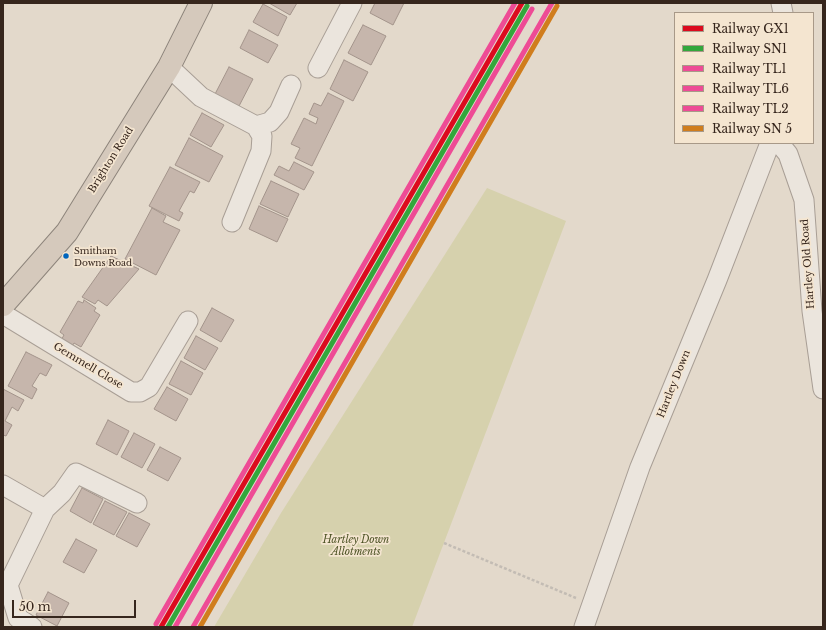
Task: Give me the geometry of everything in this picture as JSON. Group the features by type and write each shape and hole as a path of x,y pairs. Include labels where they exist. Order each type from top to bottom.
{"highway":[{"name":"Brighton Road","path":"3,305 67,232 168,67 201,3"}],"street":[{"path":"318,68 352,3"},
{"path":"168,67 202,97 256,126 262,136 261,151 232,222"},
{"path":"256,126 270,122 279,112 291,85"},
{"name":"Hartley Down","path":"584,627 640,467 717,280 770,144"},
{"name":"Hartley Old Road","path":"780,144 788,154 804,200 812,311 823,389"},
{"name":"Gemmell Close","path":"3,314 131,392 140,392 149,387 188,320"},
{"path":"32,627 18,618 6,583 44,509 62,493 76,473 137,503"},
{"path":"3,485 44,509"}],"path":[{"path":"444,542 592,603"}],"green space":[{"name":"Hartley Down Allotments","path":"487,188 566,221 412,627 214,627 281,513"}],"building":[{"path":"269,3 297,3 290,15"},
{"path":"375,3 404,3 393,25 370,13"},
{"path":"263,4 287,17 278,36 253,22"},
{"path":"363,25 386,36 371,65 348,53"},
{"path":"249,30 278,45 268,63 240,48"},
{"path":"344,60 368,72 353,101 330,89"},
{"path":"229,67 253,79 238,108 214,96"},
{"path":"328,93 344,101 312,166 295,158 300,148 291,144 304,118 316,124 318,118 309,114 314,103 321,106"},
{"path":"202,113 224,125 211,147 190,135"},
{"path":"189,138 223,156 209,182 175,165"},
{"path":"294,162 314,172 304,190 274,175 279,166 289,171"},
{"path":"170,167 200,182 194,193 190,191 179,211 183,213 179,221 149,206"},
{"path":"271,181 299,194 288,217 260,204"},
{"path":"259,206 288,219 277,242 249,229"},
{"path":"152,208 166,216 163,222 180,230 156,275 125,259"},
{"path":"111,256 139,269 107,306 98,300 95,304 82,297"},
{"path":"84,300 96,308 94,311 100,315 81,347 74,343 71,348 60,342 64,335 60,332 78,301 83,303"},
{"path":"212,308 234,320 221,342 200,330"},
{"path":"196,336 218,348 205,370 184,358"},
{"path":"26,352 52,365 46,376 40,373 32,386 37,389 32,399 8,386"},
{"path":"181,361 203,373 191,395 169,384"},
{"path":"167,387 188,399 176,421 154,409"},
{"path":"3,389 24,400 18,411 12,407 5,421 12,425 6,436 3,435"},
{"path":"108,420 129,431 117,455 96,444"},
{"path":"134,433 155,444 142,468 121,457"},
{"path":"160,447 181,458 168,481 147,470"},
{"path":"82,488 103,499 91,523 70,511"},
{"path":"105,501 127,512 114,535 93,524"},
{"path":"129,513 150,524 137,547 116,536"},
{"path":"76,539 97,550 84,573 63,562"},
{"path":"48,592 69,603 57,626 36,615"}],"rail line":[{"name":"TL1","path":"156,624 515,3"},
{"name":"GX1","path":"161,627 522,3"},
{"name":"TL2","path":"193,627 552,3"},
{"name":"SN1","path":"168,627 527,6"},
{"name":"TL6","path":"175,627 532,9"}],"transit line":[{"path":"200,627 557,6"}],"place":[{"name":"Smitham Downs Road","path":"66,256"}]}
